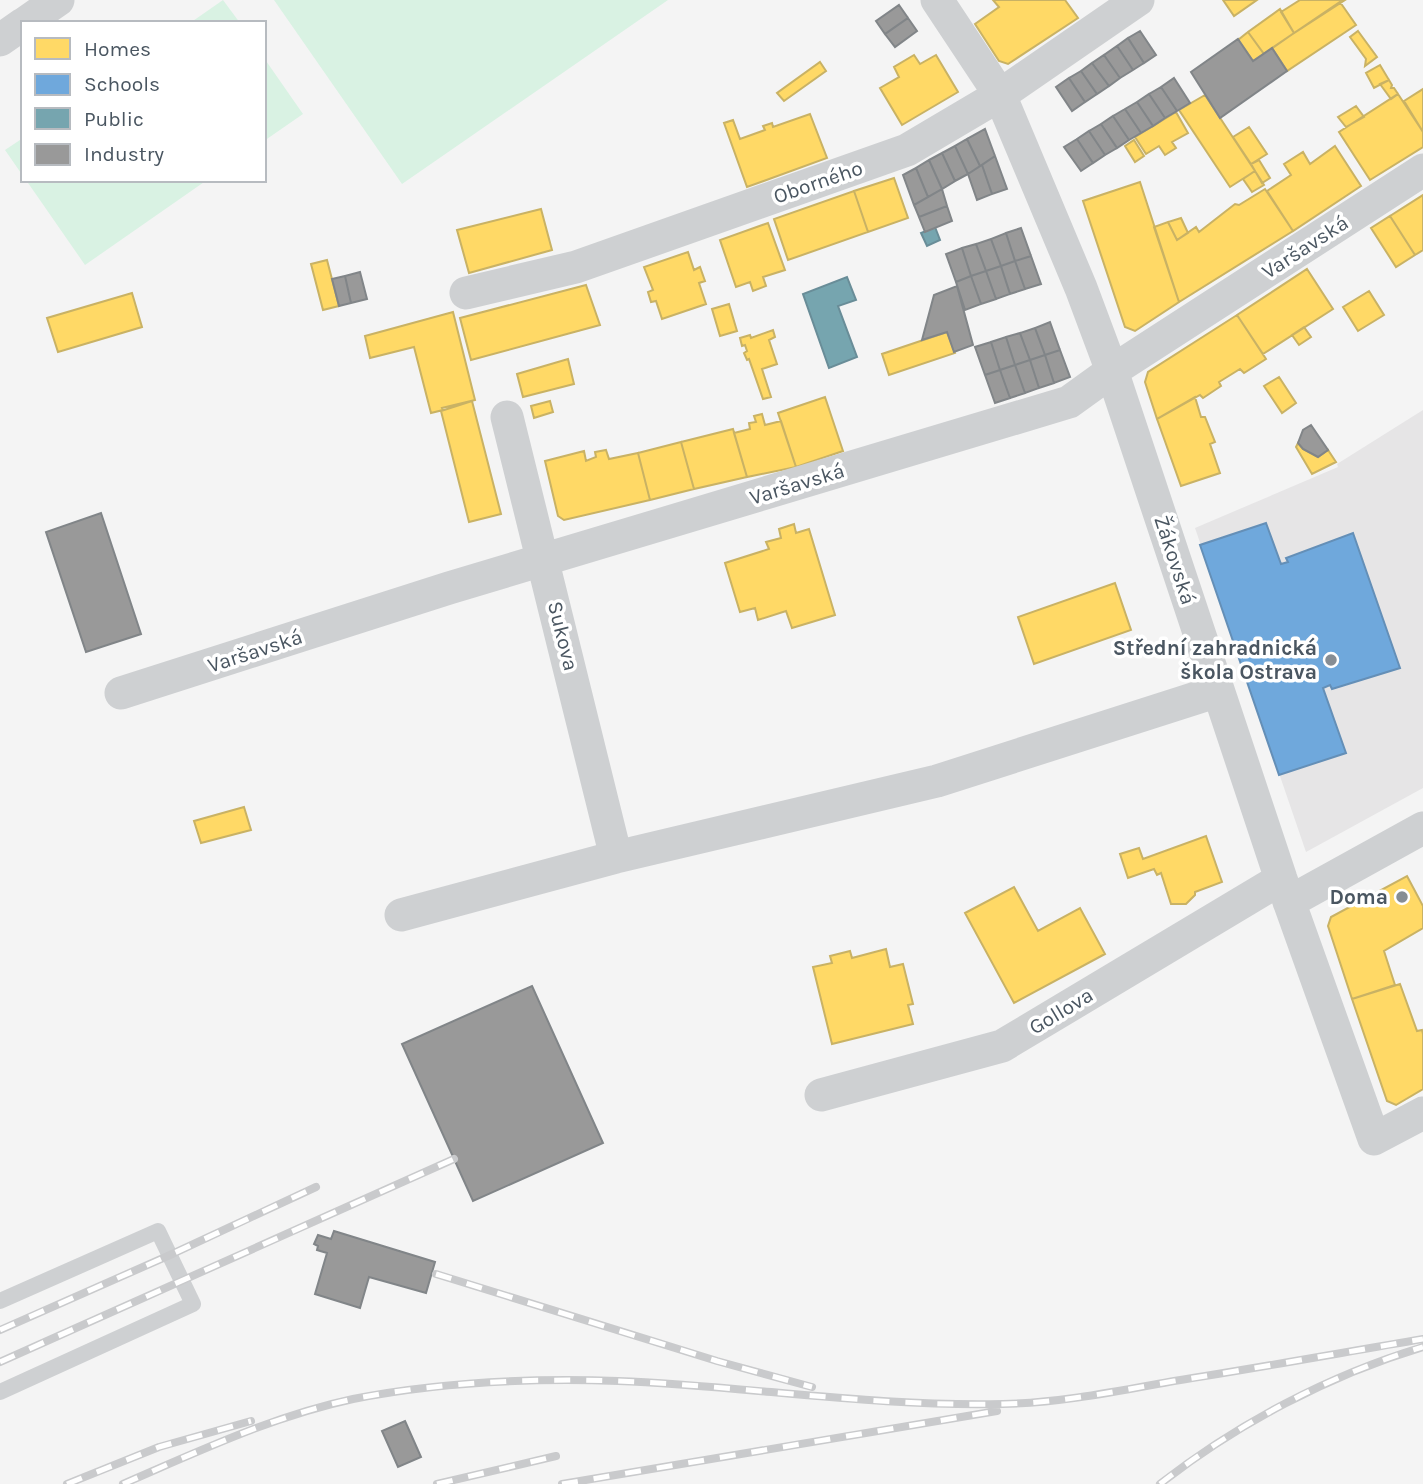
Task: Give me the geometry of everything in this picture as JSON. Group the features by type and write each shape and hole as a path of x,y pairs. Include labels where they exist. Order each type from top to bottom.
{"street":[{"path":"28,21 58,0"},
{"name":"Žákovská","path":"937,0 1000,94 1112,371 1285,891 1374,1139 1423,1112"},
{"name":"Oborného","path":"466,293 576,267 907,150 1000,94 1138,0"},
{"path":"0,40 21,26"},
{"name":"Varšavská","path":"121,694 544,560 1069,402 1112,371 1423,170"},
{"name":"Sukova","path":"507,417 616,856"},
{"path":"401,915 616,856 937,781 1218,691"},
{"name":"Gollova","path":"821,1095 1002,1046 1285,891 1423,828"}],"lane":[{"path":"0,1301 158,1231 193,1304 0,1392"}],"shaded area":[{"name":"Střední zahradnická škola Ostrava","path":"1423,410 1423,788 1306,852 1195,528 1338,467 1337,464"}],"green space":[{"path":"223,0 239,21 193,21"},
{"path":"274,0 668,0 402,184"},
{"path":"266,61 303,114 266,140"},
{"path":"21,139 21,173 5,150"},
{"path":"27,182 204,182 85,265"}],"building: Homes":[{"path":"993,0 1065,0 1078,18 1008,64 999,61 975,24 999,7"},
{"path":"1223,0 1257,0 1234,16"},
{"path":"1300,0 1345,0 1294,33 1281,12"},
{"path":"1340,2 1356,25 1287,71 1272,48"},
{"path":"1280,9 1294,33 1264,54 1248,32"},
{"path":"1358,31 1377,57 1365,66 1366,59 1350,37"},
{"path":"1248,32 1264,54 1253,61 1238,40"},
{"path":"914,55 920,64 936,55 958,92 902,125 880,88 899,77 894,67"},
{"path":"820,62 826,71 784,101 777,93"},
{"path":"1380,65 1389,80 1374,88 1366,73"},
{"path":"1389,80 1391,88 1398,94 1391,99 1380,84"},
{"path":"1423,89 1423,132 1404,101"},
{"path":"1398,94 1423,132 1423,147 1370,180 1339,132"},
{"path":"1205,95 1255,171 1230,187 1179,110"},
{"path":"1356,106 1364,117 1346,127 1338,117"},
{"path":"1176,112 1188,133 1172,142 1176,148 1165,155 1159,146 1146,154 1135,137"},
{"path":"810,114 827,158 747,187 724,123 733,120 740,139 765,130 763,126 772,123 773,127"},
{"path":"1249,127 1267,154 1251,164 1233,137"},
{"path":"1134,140 1144,156 1135,162 1125,146"},
{"path":"1335,146 1361,186 1293,231 1267,191 1291,175 1284,164 1303,152 1310,164"},
{"path":"1259,160 1270,178 1262,183 1251,164"},
{"path":"1255,171 1264,185 1252,192 1243,179"},
{"path":"894,178 908,218 868,232 854,191"},
{"path":"1140,182 1179,302 1135,331 1125,327 1083,201"},
{"path":"1265,189 1293,231 1179,302 1154,227 1168,222 1177,240 1196,227 1199,232 1235,204 1239,205"},
{"path":"854,191 868,232 788,260 774,219"},
{"path":"1423,195 1423,250 1415,255 1390,216"},
{"path":"541,209 552,250 469,273 457,230"},
{"path":"1390,216 1415,255 1396,267 1371,228"},
{"path":"1181,218 1188,233 1177,240 1168,222"},
{"path":"768,223 785,270 763,277 766,286 753,291 750,282 736,287 720,240"},
{"path":"688,252 694,270 700,267 705,281 699,283 706,304 662,319 656,301 651,302 648,292 653,290 644,267"},
{"path":"327,260 339,306 323,310 311,264"},
{"path":"1307,269 1333,309 1263,354 1237,315"},
{"path":"586,285 600,325 471,360 460,318"},
{"path":"1369,291 1384,315 1358,331 1343,307"},
{"path":"132,293 142,327 58,352 47,318"},
{"path":"729,304 737,331 720,336 712,309"},
{"path":"453,312 475,400 431,413 414,347 370,358 365,336"},
{"path":"1237,315 1266,359 1244,373 1240,369 1219,382 1221,386 1203,398 1200,395 1157,419 1145,382 1148,372"},
{"path":"1304,327 1311,337 1299,345 1292,335"},
{"path":"773,330 775,337 769,340 777,364 762,369 771,397 763,399 749,359 747,360 744,353 747,351 745,345 742,346 740,338 750,335 751,338"},
{"path":"947,332 955,353 889,375 882,354"},
{"path":"568,359 574,384 523,397 517,374"},
{"path":"1279,377 1296,403 1282,413 1264,386"},
{"path":"825,397 843,451 796,467 778,413"},
{"path":"1195,397 1201,417 1205,417 1215,442 1210,444 1220,473 1181,486 1157,419"},
{"path":"472,401 501,514 469,522 441,411"},
{"path":"550,401 553,412 534,418 531,406"},
{"path":"762,414 765,425 781,421 796,467 747,477 734,433 750,429 749,423 756,422 754,416"},
{"path":"733,429 747,477 694,489 681,442"},
{"path":"681,442 694,489 650,500 638,453"},
{"path":"1298,443 1318,457 1328,450 1336,462 1312,474 1296,447"},
{"path":"606,450 609,459 638,453 650,500 564,520 558,516 545,461 584,451 586,461 596,457 595,452"},
{"path":"794,524 796,533 809,529 835,615 792,628 786,611 758,620 755,608 740,612 725,563 769,549 766,542 781,538 779,529"},
{"path":"1115,583 1131,630 1034,664 1018,617"},
{"path":"244,807 251,830 201,843 194,821"},
{"path":"1206,836 1222,882 1195,892 1186,904 1171,904 1161,873 1157,875 1154,869 1128,878 1120,854 1139,848 1143,859"},
{"path":"1407,876 1423,906 1423,928 1384,951 1395,985 1352,999 1328,926 1331,917"},
{"path":"1014,887 1038,931 1080,908 1105,954 1014,1003 965,913"},
{"path":"886,949 890,967 903,964 913,1004 908,1005 913,1024 832,1044 813,967 832,963 830,956 850,951 852,958"},
{"path":"1400,984 1417,1031 1422,1030 1423,1034 1423,1089 1396,1105 1387,1101 1352,999"}],"building: Schools":[{"path":"1266,523 1281,564 1288,562 1286,558 1353,533 1400,668 1332,689 1330,685 1323,688 1346,753 1279,775 1200,545"}],"building: Public":[{"path":"935,227 940,240 927,246 921,233"},
{"path":"847,277 856,300 838,306 857,357 829,368 803,294"}],"building: Industry":[{"path":"899,5 908,18 885,34 876,21"},
{"path":"908,18 917,31 895,47 885,34"},
{"path":"1140,31 1156,55 1144,63 1128,38"},
{"path":"1128,38 1144,63 1133,70 1117,46"},
{"path":"1238,39 1253,61 1272,48 1287,71 1220,118 1191,72"},
{"path":"1117,46 1133,70 1120,78 1104,55"},
{"path":"1104,55 1120,78 1109,86 1092,63"},
{"path":"1092,63 1109,86 1097,94 1081,71"},
{"path":"1081,71 1097,94 1085,102 1069,78"},
{"path":"1069,78 1085,102 1072,111 1056,87"},
{"path":"1174,78 1190,103 1177,111 1161,87"},
{"path":"1161,87 1177,111 1165,118 1149,94"},
{"path":"1149,94 1165,118 1153,126 1137,102"},
{"path":"1137,102 1153,126 1141,133 1125,109"},
{"path":"1125,109 1141,133 1129,140 1113,116"},
{"path":"1113,116 1129,140 1117,148 1101,124"},
{"path":"1101,124 1117,148 1105,155 1089,131"},
{"path":"985,129 995,156 980,166 967,139"},
{"path":"1089,131 1105,155 1093,163 1077,139"},
{"path":"967,139 980,166 968,174 955,146"},
{"path":"1077,139 1093,163 1081,171 1064,147"},
{"path":"955,146 968,174 955,181 942,153"},
{"path":"942,153 955,181 942,189 929,160"},
{"path":"995,156 1007,189 992,194 982,165"},
{"path":"929,160 942,189 928,197 916,168"},
{"path":"982,165 992,194 977,200 968,174"},
{"path":"916,168 928,197 914,205 903,175"},
{"path":"942,189 947,206 919,217 914,205"},
{"path":"947,206 952,221 925,232 919,217"},
{"path":"1021,228 1031,256 1015,261 1006,233"},
{"path":"1006,233 1015,261 1001,266 991,239"},
{"path":"991,239 1001,266 986,271 976,244"},
{"path":"976,244 986,271 971,276 962,248"},
{"path":"962,248 971,276 956,282 946,254"},
{"path":"1031,256 1041,284 1025,289 1015,261"},
{"path":"1015,261 1025,289 1010,294 1001,266"},
{"path":"1001,266 1010,294 996,299 986,271"},
{"path":"986,271 996,299 981,304 971,276"},
{"path":"360,272 367,299 351,303 345,276"},
{"path":"345,276 351,303 339,306 332,279"},
{"path":"971,276 981,304 965,310 956,282"},
{"path":"957,286 973,345 954,352 947,332 922,340 934,295"},
{"path":"1050,322 1060,350 1045,355 1035,328"},
{"path":"1035,328 1045,355 1030,360 1020,333"},
{"path":"1020,333 1030,360 1015,365 1006,337"},
{"path":"1006,337 1015,365 1000,370 991,342"},
{"path":"991,342 1000,370 985,375 975,347"},
{"path":"1060,350 1070,377 1054,383 1045,355"},
{"path":"1045,355 1054,383 1039,388 1030,360"},
{"path":"1030,360 1039,388 1025,393 1015,365"},
{"path":"1015,365 1025,393 1010,398 1000,370"},
{"path":"1000,370 1010,398 995,403 985,375"},
{"path":"1311,425 1328,450 1318,457 1298,443 1303,430"},
{"path":"101,513 141,634 86,652 46,532"},
{"path":"532,986 603,1143 473,1201 402,1044"},
{"path":"334,1231 435,1262 426,1293 369,1277 360,1308 315,1294 327,1253 317,1250 318,1246 314,1244 318,1235 331,1239"},
{"path":"405,1421 421,1457 398,1467 382,1431"}],"railway":[{"path":"0,1362 454,1159"},
{"path":"0,1330 316,1187"},
{"path":"436,1274 717,1361 812,1387"},
{"path":"123,1484 236,1436 323,1406 386,1393 452,1385 552,1380 618,1381 906,1402 1003,1404 1089,1396 1423,1339"},
{"path":"1160,1484 1220,1441 1285,1403 1353,1372 1423,1347"},
{"path":"562,1484 997,1411"},
{"path":"67,1484 159,1447 251,1421"},
{"path":"437,1484 556,1456"}],"place":[{"name":"Střední zahradnická škola Ostrava","path":"1331,660"},
{"name":"Doma","path":"1402,897"}]}
